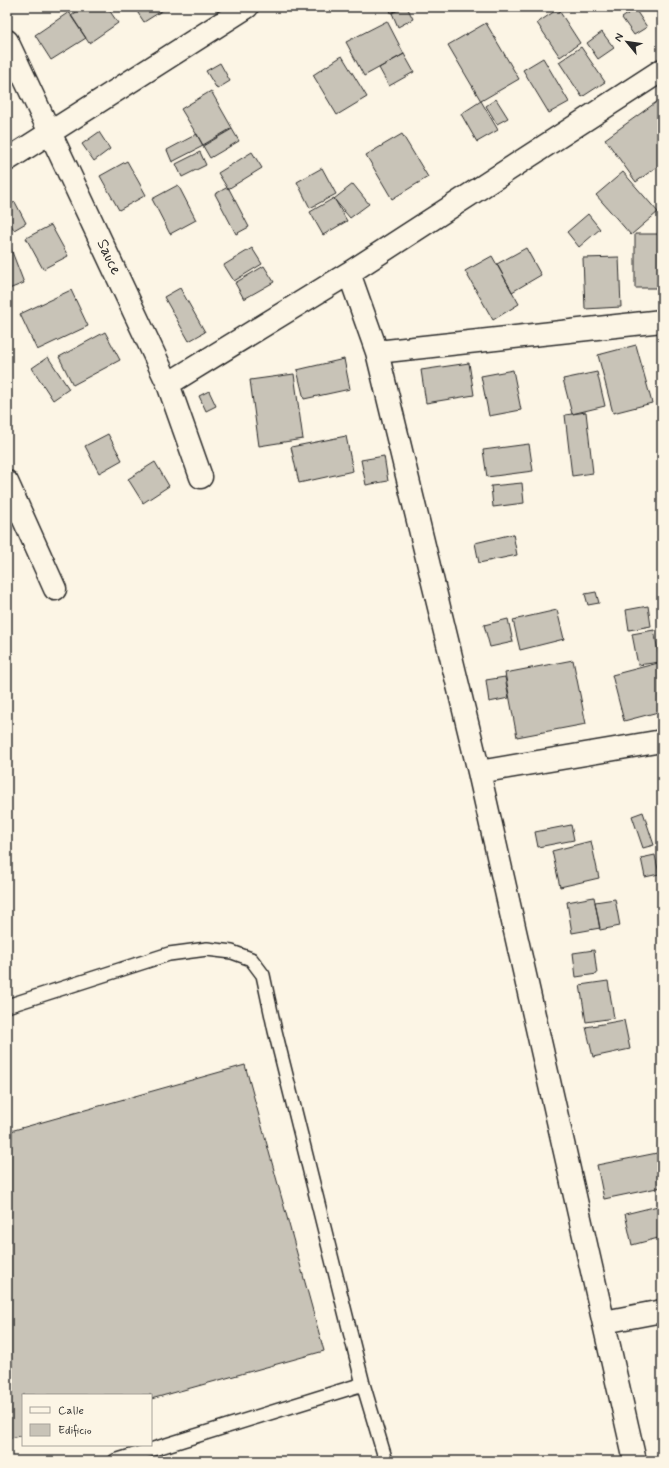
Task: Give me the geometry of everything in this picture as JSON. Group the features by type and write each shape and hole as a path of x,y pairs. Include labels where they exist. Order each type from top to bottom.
{"street":[{"path":"7,160 247,7"},
{"name":"Sauce","path":"7,41 168,384 201,477"},
{"path":"168,384 349,273 662,70"},
{"path":"349,273 378,352 479,772 635,1461"},
{"path":"378,352 662,321"},
{"path":"7,482 55,589"},
{"path":"479,772 662,741"},
{"path":"604,1322 662,1311"}],"lane":[{"path":"7,1006 169,954 207,949 232,952 251,959 263,976 275,1031 363,1384 386,1461"},
{"path":"115,1461 363,1384"}],"building":[{"path":"83,7 107,7 118,23 89,43 71,16"},
{"path":"134,7 168,7 144,22"},
{"path":"389,7 404,7 391,13"},
{"path":"407,7 413,19 398,27 392,13"},
{"path":"558,9 580,43 560,57 537,23"},
{"path":"635,9 647,27 634,35 622,18"},
{"path":"69,12 86,38 51,60 35,35"},
{"path":"387,21 404,54 364,76 346,42"},
{"path":"486,23 519,79 481,101 448,45"},
{"path":"602,32 614,48 598,59 587,43"},
{"path":"581,47 605,82 582,97 559,62"},
{"path":"404,54 414,72 389,86 379,68"},
{"path":"342,56 367,97 337,115 313,75"},
{"path":"543,58 569,102 549,113 523,70"},
{"path":"220,63 230,81 217,89 206,71"},
{"path":"211,91 232,128 203,145 181,109"},
{"path":"662,98 662,163 636,182 605,139"},
{"path":"496,99 508,118 497,124 486,106"},
{"path":"481,101 498,130 477,142 461,114"},
{"path":"232,129 239,141 210,158 203,146"},
{"path":"99,132 110,149 94,161 82,144"},
{"path":"197,134 203,146 172,162 167,150"},
{"path":"402,134 428,177 392,199 366,155"},
{"path":"200,152 206,165 182,177 176,164"},
{"path":"252,152 262,168 228,189 218,173"},
{"path":"127,161 146,195 119,210 100,176"},
{"path":"322,168 336,194 310,208 297,182"},
{"path":"623,172 658,212 631,235 596,195"},
{"path":"353,184 369,204 350,218 334,199"},
{"path":"178,185 196,220 170,234 152,199"},
{"path":"228,187 249,227 236,234 215,194"},
{"path":"334,198 347,221 323,235 310,212"},
{"path":"15,202 26,223 14,230 7,218 7,206"},
{"path":"588,214 600,229 579,247 567,232"},
{"path":"51,225 68,256 43,269 26,238"},
{"path":"635,234 662,234 662,288 635,288"},
{"path":"9,244 24,283 9,289 7,284 7,245"},
{"path":"252,248 262,264 234,281 224,265"},
{"path":"526,248 541,275 512,292 497,264"},
{"path":"492,256 519,304 493,320 465,271"},
{"path":"619,257 621,307 585,309 583,258"},
{"path":"264,266 274,282 244,299 235,283"},
{"path":"180,288 205,332 189,341 164,297"},
{"path":"71,290 88,326 37,350 20,314"},
{"path":"105,332 120,360 73,385 59,357"},
{"path":"636,345 652,403 613,413 598,355"},
{"path":"48,357 69,389 53,400 32,368"},
{"path":"344,359 350,389 304,399 297,370"},
{"path":"469,363 474,395 426,403 421,370"},
{"path":"513,370 521,410 489,416 481,376"},
{"path":"597,372 605,406 572,414 563,379"},
{"path":"294,374 303,439 259,446 250,380"},
{"path":"209,391 216,406 206,411 199,396"},
{"path":"586,412 593,473 572,476 565,415"},
{"path":"108,434 122,460 99,473 85,446"},
{"path":"346,436 353,471 299,483 291,447"},
{"path":"529,444 533,471 487,477 483,450"},
{"path":"384,456 388,481 366,485 361,460"},
{"path":"155,462 169,486 143,503 128,479"},
{"path":"522,483 524,503 493,507 491,486"},
{"path":"513,534 517,555 479,563 475,543"},
{"path":"596,592 599,603 588,605 585,594"},
{"path":"648,606 651,626 629,630 626,610"},
{"path":"557,610 564,639 520,650 513,620"},
{"path":"508,619 513,642 490,647 484,625"},
{"path":"654,630 660,662 638,665 632,634"},
{"path":"573,660 586,724 517,737 505,673"},
{"path":"662,662 662,711 624,721 612,675"},
{"path":"505,677 509,698 489,702 486,680"},
{"path":"643,812 654,845 643,848 632,816"},
{"path":"571,825 574,840 538,847 535,832"},
{"path":"591,841 599,878 560,887 552,851"},
{"path":"655,855 659,874 645,877 641,858"},
{"path":"594,897 600,928 572,933 567,902"},
{"path":"615,899 620,926 600,930 595,902"},
{"path":"594,950 597,974 576,977 573,953"},
{"path":"608,981 614,1018 586,1022 580,985"},
{"path":"624,1020 630,1049 593,1057 586,1027"},
{"path":"245,1065 324,1351 152,1399 152,1394 22,1394 22,1435 7,1439 7,1132"},
{"path":"662,1152 662,1187 604,1199 597,1165"},
{"path":"662,1205 662,1237 632,1245 625,1214"}]}
